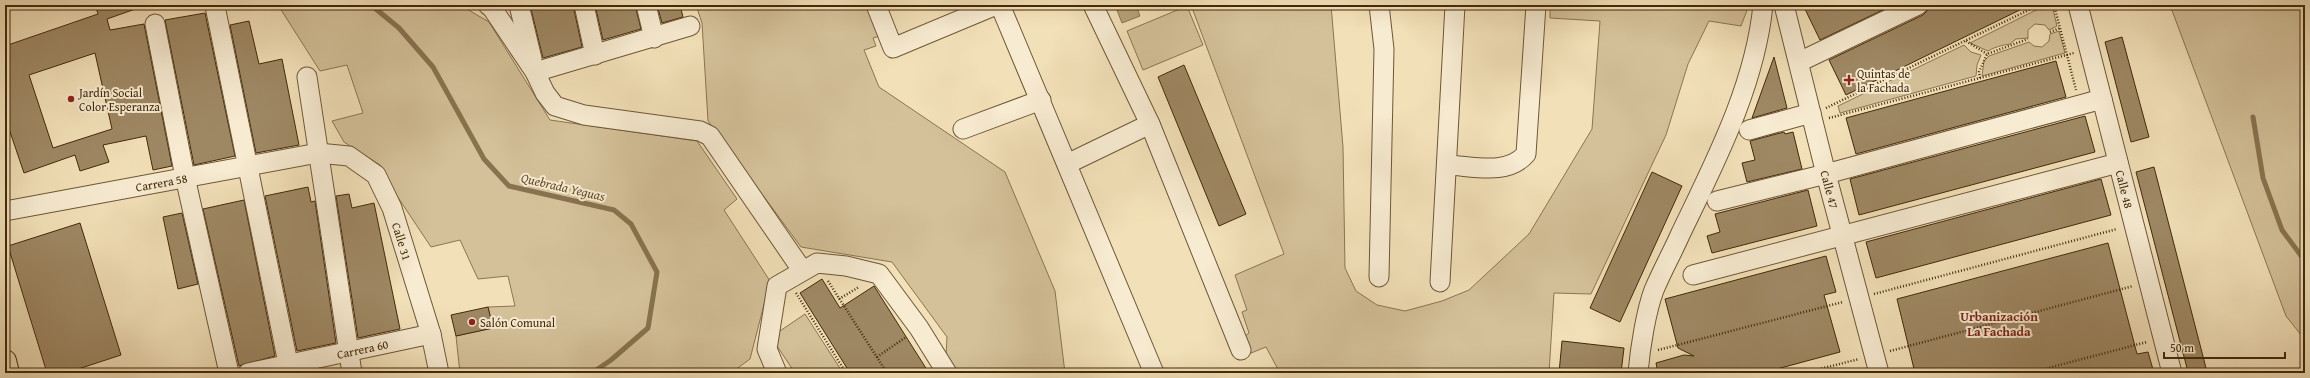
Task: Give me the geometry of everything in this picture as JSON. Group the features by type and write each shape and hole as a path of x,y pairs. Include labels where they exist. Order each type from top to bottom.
{"main road":[{"path":"5,360 8,373"}],"street":[{"path":"488,5 492,8 535,72 545,93 555,106 584,115 700,131 710,136 802,271"},
{"path":"519,5 535,72"},
{"path":"584,5 595,55"},
{"path":"646,5 654,38"},
{"path":"876,5 893,48 964,11 996,5"},
{"path":"1000,5 1154,373"},
{"path":"1093,5 1150,124 1241,350"},
{"path":"1379,277 1384,50 1380,5"},
{"path":"1440,282 1455,5"},
{"path":"1447,165 1501,168 1519,162 1526,154 1536,5"},
{"path":"1639,364 1654,291 1700,194 1743,94 1760,37 1763,5"},
{"name":"Calle 47","path":"1784,5 1826,174 1879,373"},
{"path":"1799,62 1918,5"},
{"name":"Calle 48","path":"2078,5 2172,373"},
{"path":"215,6 289,369"},
{"path":"155,24 186,177 229,373"},
{"path":"535,72 654,38 690,26"},
{"path":"307,76 352,373"},
{"path":"1717,201 1826,174 2102,99"},
{"path":"963,129 1041,100"},
{"path":"1749,130 1812,118"},
{"path":"1067,164 1150,124"},
{"name":"Carrera 58","path":"5,211 318,153"},
{"name":"Calle 31","path":"318,153 349,156 376,175 392,208 431,334 439,373"},
{"path":"1693,275 2118,164"},
{"path":"777,373 767,349 777,286 802,271 846,266 879,274 919,328 947,373"},
{"name":"Carrera 60","path":"248,373 289,369 348,352 431,334"}],"path":[{"path":"1812,118 2039,5"},
{"path":"2054,5 2080,104"},
{"path":"2050,32 2060,28"},
{"path":"1980,78 1979,72 1987,54 2028,39"},
{"path":"1966,41 1987,54"},
{"path":"1812,118 1980,78 2090,49"},
{"path":"1639,364 1860,298 2134,224"},
{"path":"802,271 877,357 887,373"},
{"path":"802,271 846,373"},
{"path":"1804,373 2149,282"},
{"path":"877,357 919,328"},
{"path":"2029,373 2163,337"}],"shaded area":[{"path":"278,5 460,5 489,22 550,120 697,141 737,199 724,210 770,281 750,359 731,373 483,373 484,370 460,373 456,336 493,328 488,307 515,306 508,276 478,279 460,240 431,247 391,187 380,165 344,142 332,121 363,113 347,65 320,71"},
{"path":"696,5 868,5 880,36 873,38 876,46 864,50 879,87 1005,172 1055,291 1065,373 945,373 947,337 892,262 801,247 708,121 702,23"},
{"path":"1115,5 1136,5 1140,16 1122,23"},
{"path":"1191,5 1331,5 1343,147 1345,268 1356,291 1377,305 1405,311 1442,301 1469,290 1529,234 1592,129 1600,21 1550,18 1550,5 1749,5 1741,26 1709,21 1688,64 1666,135 1591,294 1554,293 1549,373 1280,373 1266,347 1251,353 1245,336 1249,333 1242,312 1247,310 1235,275 1284,254"},
{"path":"2046,5 2052,5 2057,26 2049,30 2045,25 2035,24 2028,30 2028,38 2016,39 2010,44 1999,46 1988,51 1970,43"},
{"path":"2170,5 2305,5 2305,340 2286,316"},
{"path":"1187,6 1203,45 1143,70 1127,31"},
{"path":"2059,31 2065,53 1982,76 1984,61 1989,56 2029,42 2034,46 2042,47 2049,41 2050,34"},
{"path":"1964,45 1971,52 1981,55 1977,65 1976,76 1840,113 1838,106"},
{"path":"805,314 843,373 795,373 771,337"}],"building":[{"path":"95,5 141,5 141,7 107,19 110,30 144,24 172,166 153,170 146,136 103,145 109,162 80,171 75,155 24,173 5,117 5,46 98,14","holes":["95,53 112,129 53,148 29,75"]},
{"path":"530,5 573,5 582,47 543,58"},
{"path":"595,5 635,5 641,29 603,40"},
{"path":"657,5 680,5 683,17 662,23"},
{"path":"1803,5 1893,5 1820,40"},
{"path":"1929,5 2030,5 1846,95 1829,60 1923,15 1927,11"},
{"path":"205,13 235,156 194,165 165,20"},
{"path":"249,21 259,64 282,59 299,145 256,153 230,25"},
{"path":"2122,37 2149,137 2131,142 2105,42"},
{"path":"1774,57 1787,108 1752,118"},
{"path":"2056,61 2066,97 1856,154 1846,118"},
{"path":"1184,65 1246,214 1219,226 1158,77"},
{"path":"2085,116 2095,152 1859,215 1850,179"},
{"path":"1784,132 1785,134 1793,132 1802,169 1747,182 1742,163 1755,160 1750,141"},
{"path":"2154,167 2206,368 2188,372 2136,172"},
{"path":"1652,172 1682,186 1620,322 1590,308"},
{"path":"2101,179 2111,215 1876,278 1866,242"},
{"path":"308,187 311,202 315,201 336,343 297,351 265,196"},
{"path":"1808,190 1817,226 1712,253 1707,236 1720,232 1715,214"},
{"path":"349,194 352,208 374,203 400,329 358,338 336,196"},
{"path":"244,200 275,356 239,366 203,209"},
{"path":"182,213 198,284 178,289 163,217"},
{"path":"80,223 121,355 66,373 47,373 8,246"},
{"path":"2108,243 2137,354 2148,352 2154,373 1915,373 1897,299"},
{"path":"1826,256 1836,292 1824,295 1840,352 1762,373 1658,373 1656,363 1684,355 1694,356 1678,348 1665,299"},
{"path":"822,279 840,308 874,286 929,373 850,373 800,293"},
{"name":"Salón Comunal","path":"488,307 493,328 456,336 451,315"},
{"path":"1562,341 1624,348 1621,373 1559,373"}],"waterway":[{"name":"Quebrada Yeguas","path":"371,5 399,28 433,67 484,159 509,186 614,210 631,224 657,272 648,328 611,360 592,373"},
{"path":"2253,117 2263,178 2282,230 2305,261"}],"place":[{"name":"Quintas de la Fachada","path":"1849,80"},
{"name":"Jardín Social Color Esperanza","path":"71,99"},
{"name":"Salón Comunal","path":"472,322"}],"district":[{"name":"Urbanización La Fachada","path":"1999,324"}]}
